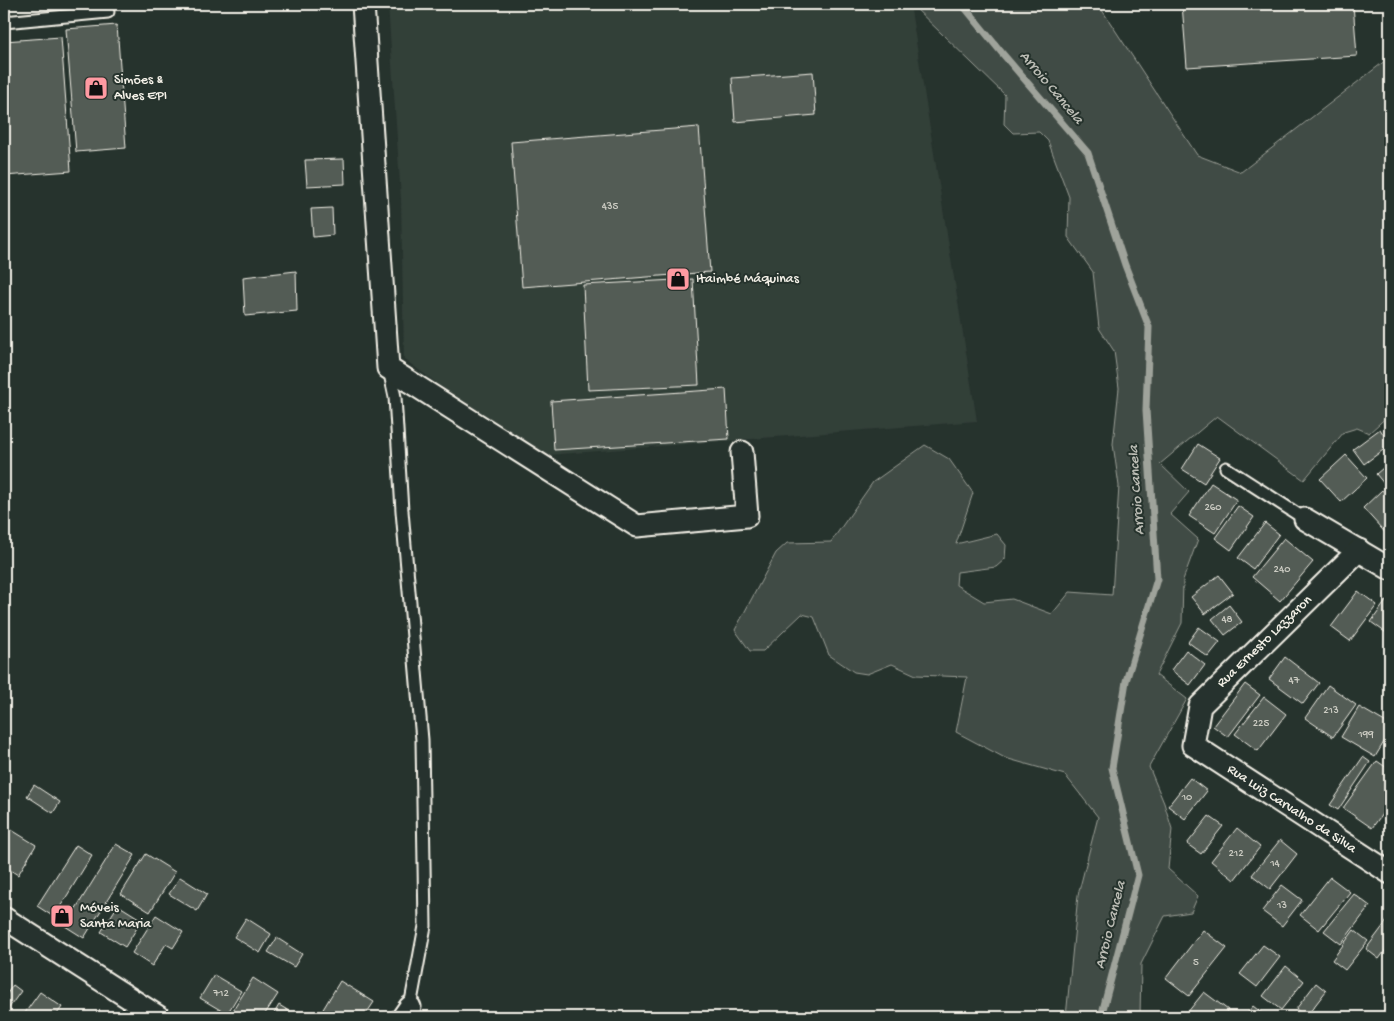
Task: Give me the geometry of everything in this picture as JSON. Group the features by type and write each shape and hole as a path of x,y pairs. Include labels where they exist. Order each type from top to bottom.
{"street":[{"path":"363,4 388,368 637,526 747,516 742,452"},
{"path":"1305,519 1359,550 1388,564"},
{"name":"Rua Ernesto Lazzaron","path":"1193,745 1200,706 1359,550"},
{"name":"Rua Luiz Carvalho da Silva","path":"1193,745 1390,873"},
{"path":"4,918 159,1017"}],"lane":[{"path":"4,22 108,12"},
{"path":"388,368 396,397 402,511 422,740 425,926 407,1012"},
{"path":"1226,468 1305,519"}],"shaded area":[{"name":"Itaimbé Máquinas","path":"388,4 910,4 977,421 535,456 404,359 401,199"},
{"path":"911,4 1098,4 1197,155 1241,172 1390,57 1390,414 1369,433 1357,428 1344,432 1304,480 1217,416 1160,464 1189,492 1170,514 1198,539 1183,580 1182,623 1156,675 1187,699 1149,767 1164,803 1172,829 1168,869 1198,896 1191,912 1165,916 1141,964 1140,1017 1066,1017 1078,895 1098,817 1065,775 1005,758 956,732 967,677 916,675 892,664 867,674 854,672 829,655 814,617 802,614 763,651 750,651 735,630 776,553 787,543 831,542 873,482 925,445 949,459 973,493 956,544 997,534 1006,545 1005,559 996,567 957,572 956,585 984,602 1012,599 1052,614 1070,592 1112,595 1119,486 1113,444 1119,388 1114,351 1099,328 1093,272 1068,237 1069,197 1048,141 1039,132 1013,133 1004,124 1005,95"}],"building":[{"path":"1182,4 1353,4 1357,56 1187,67"},
{"name":"Simões & Alves EPI","path":"117,25 126,148 76,152 66,29"},
{"path":"61,37 71,171 4,176 4,41"},
{"path":"813,72 816,115 735,122 732,78"},
{"path":"699,127 710,272 522,287 511,142"},
{"path":"344,159 345,184 307,186 305,160"},
{"path":"332,208 333,235 313,237 311,209"},
{"path":"296,271 297,311 245,316 243,277"},
{"path":"693,279 699,385 588,390 583,285"},
{"path":"726,389 729,439 554,450 551,401"},
{"path":"1380,429 1390,445 1364,464 1353,449"},
{"path":"1198,444 1220,458 1204,483 1182,469"},
{"path":"1346,455 1367,478 1341,502 1320,479"},
{"path":"1390,462 1390,491 1376,474"},
{"path":"1211,483 1237,500 1215,533 1189,516"},
{"path":"1382,490 1390,499 1390,538 1363,508"},
{"path":"1238,506 1254,517 1231,550 1215,538"},
{"path":"1265,523 1279,534 1253,569 1238,558"},
{"path":"1284,538 1313,562 1280,601 1252,577"},
{"path":"1219,575 1233,593 1205,614 1191,597"},
{"path":"1358,591 1377,605 1350,641 1331,627"},
{"path":"1386,601 1390,603 1389,635 1371,622"},
{"path":"1229,605 1242,622 1225,635 1212,619"},
{"path":"1199,627 1220,642 1208,657 1188,642"},
{"path":"1186,650 1205,665 1190,685 1171,670"},
{"path":"1285,657 1319,683 1303,704 1269,679"},
{"path":"1245,684 1260,695 1228,737 1213,726"},
{"path":"1328,685 1356,705 1333,737 1305,718"},
{"path":"1264,697 1286,714 1258,751 1235,734"},
{"path":"1359,707 1390,725 1390,732 1375,757 1341,737"},
{"path":"1363,757 1370,762 1338,810 1330,805"},
{"path":"1377,761 1390,770 1390,803 1372,828 1343,808"},
{"path":"1190,778 1207,791 1185,819 1168,806"},
{"path":"34,785 60,802 53,813 27,796"},
{"path":"1209,816 1223,826 1201,854 1187,844"},
{"path":"1237,828 1260,847 1234,880 1211,861"},
{"path":"10,829 36,845 18,875 4,866 4,839"},
{"path":"1280,840 1297,854 1270,889 1252,875"},
{"path":"116,844 135,855 84,938 65,926"},
{"path":"76,845 92,855 54,917 37,906"},
{"path":"146,854 175,872 150,912 121,894"},
{"path":"180,877 207,894 197,911 169,894"},
{"path":"1330,877 1350,892 1319,930 1300,915"},
{"path":"1282,885 1302,900 1282,926 1262,911"},
{"path":"1354,894 1370,906 1341,944 1324,931"},
{"path":"118,905 142,920 125,947 101,932"},
{"path":"156,915 183,932 173,948 166,944 152,966 132,953"},
{"path":"1390,917 1390,944 1379,959 1366,949"},
{"path":"246,918 271,934 260,953 234,937"},
{"path":"1203,930 1227,948 1189,996 1166,978"},
{"path":"1354,930 1368,941 1345,970 1332,960"},
{"path":"277,938 302,954 294,967 268,952"},
{"path":"1263,945 1280,957 1257,987 1240,974"},
{"path":"1286,966 1304,981 1281,1010 1263,996"},
{"path":"214,975 241,991 227,1014 200,998"},
{"path":"253,978 278,994 263,1017 229,1017"},
{"path":"340,981 374,1002 364,1017 332,1017 322,1011"},
{"path":"1316,983 1326,991 1306,1017 1296,1009"},
{"path":"13,985 21,991 4,1015 4,998"},
{"path":"40,992 62,1007 55,1017 22,1017"},
{"path":"1204,992 1228,1010 1222,1017 1192,1017 1187,1013"},
{"path":"279,1005 299,1017 272,1017"},
{"path":"1253,1006 1263,1014 1261,1017 1244,1017"}],"waterway":[{"name":"Arroio Cancela","path":"962,4 1088,153 1125,265 1149,327 1146,410 1157,579 1126,681 1112,768 1138,875 1101,1017"}],"place":[{"name":"Simões & Alves EPI","path":"96,88"},
{"name":"Itaimbé Máquinas","path":"678,279"},
{"name":"Móveis Santa Maria","path":"62,916"}]}
